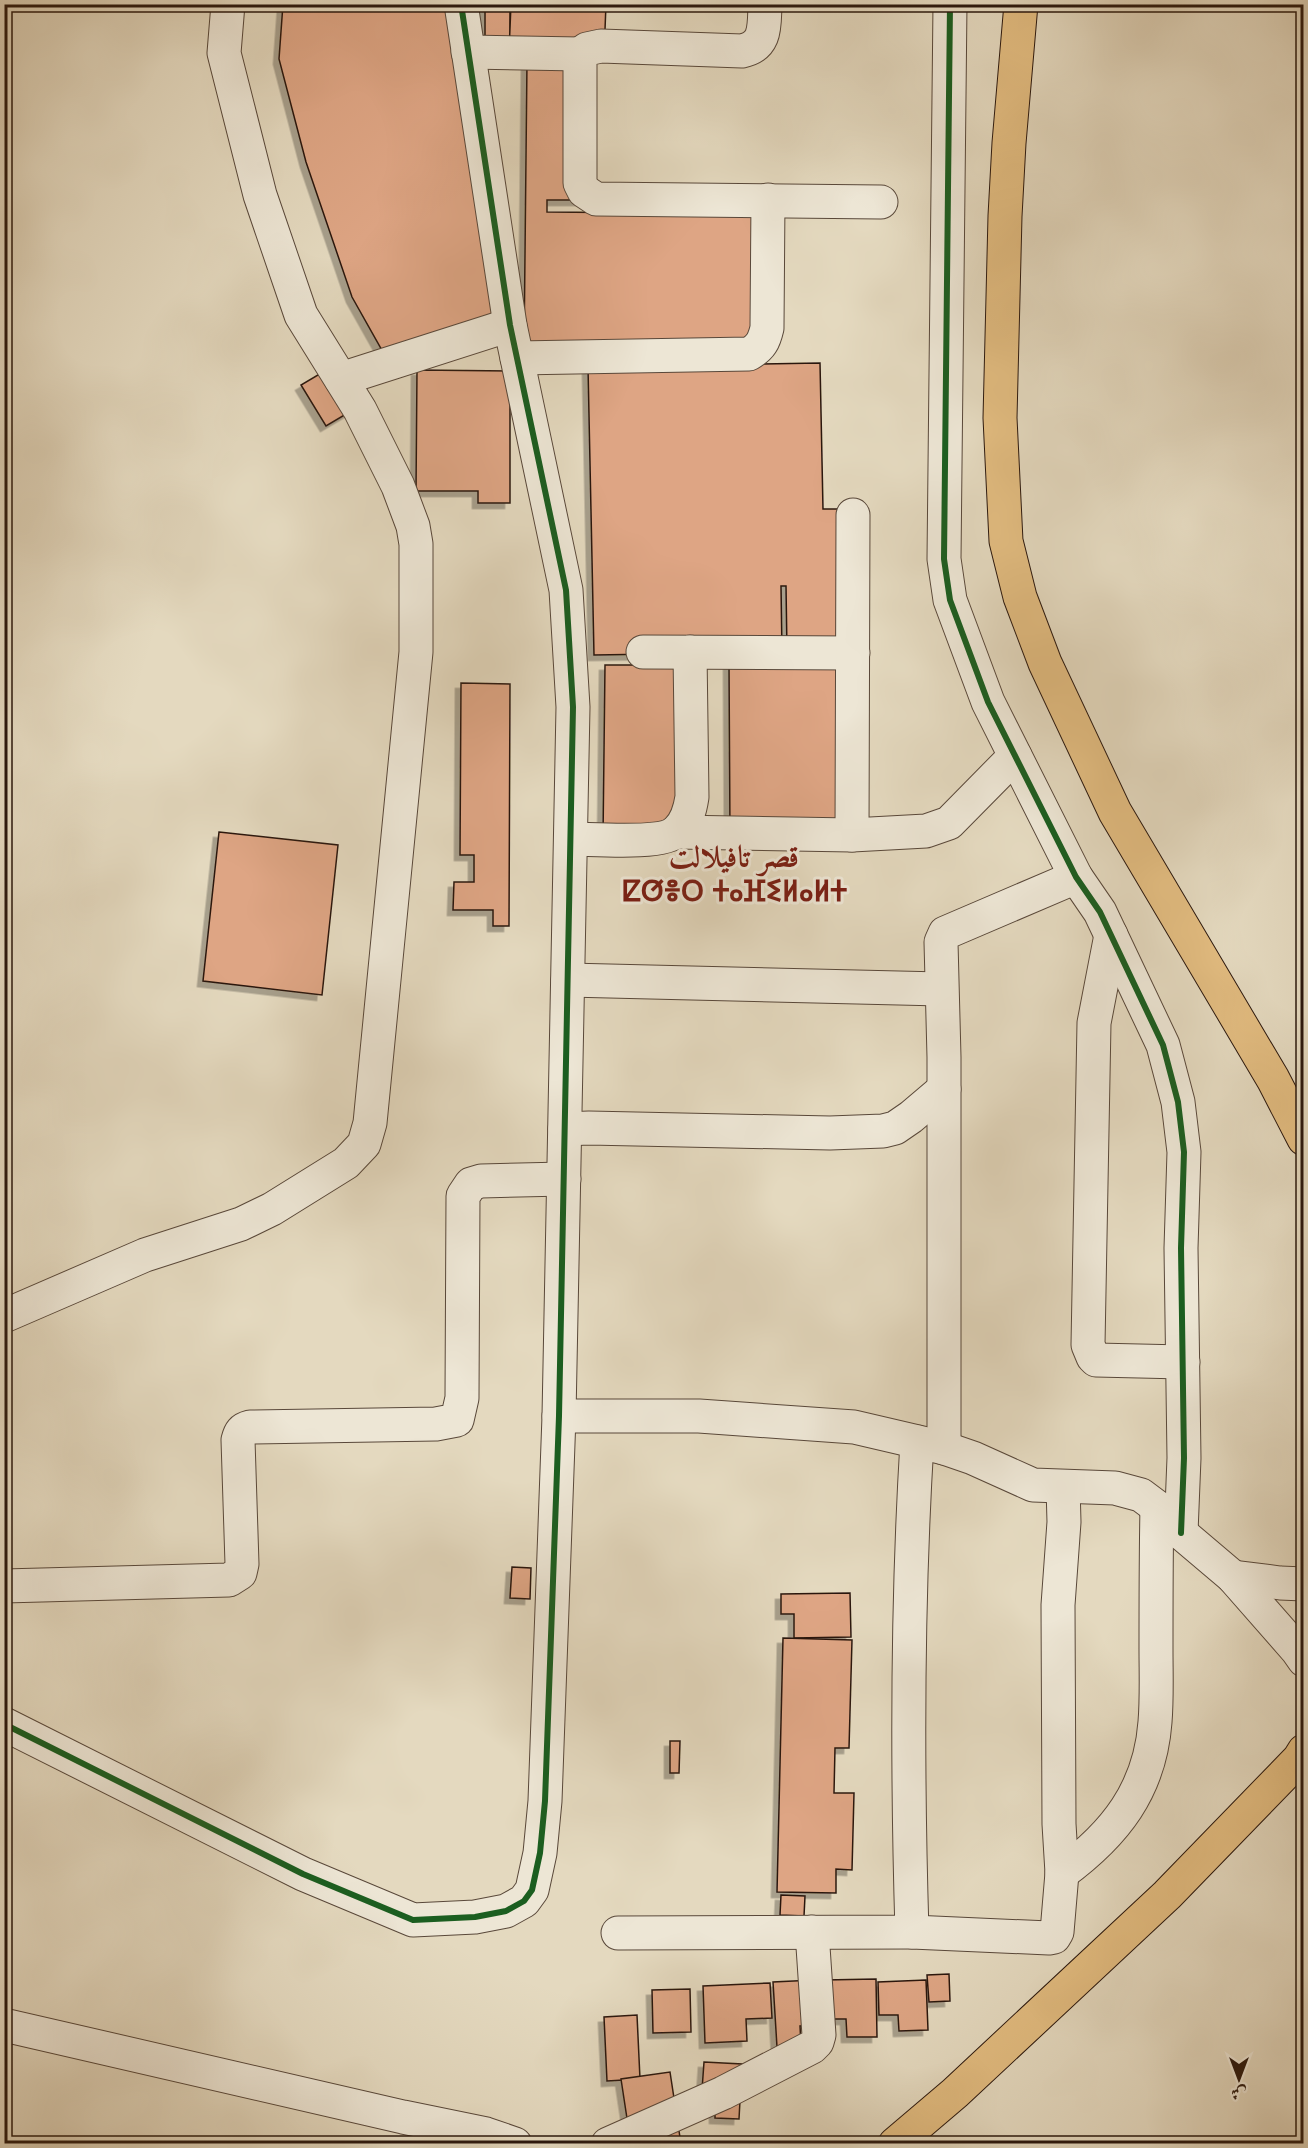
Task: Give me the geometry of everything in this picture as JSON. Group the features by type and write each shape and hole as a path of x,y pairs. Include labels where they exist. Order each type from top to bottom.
{"main road":[{"path":"1021,4 1005,216 1000,418 1006,541 1020,597 1045,663 1114,812 1273,1078 1304,1139"},
{"path":"895,2144 956,2093 1167,1895 1304,1751"}],"street":[{"path":"4,1316 145,1256 241,1224 272,1209 346,1163 364,1144 368,1134 416,652 417,568 413,526 398,486 360,410 301,315 260,195 225,53 228,4"},
{"path":"4,1724 303,1875 413,1920 475,1917 506,1911 524,1901 532,1890 540,1853 545,1801 559,1416 573,708 566,590 510,325 461,4"},
{"path":"468,52 580,54 587,49 601,46 742,51 751,49 762,36 765,4"},
{"path":"950,4 944,559 951,600 988,702 1076,877 1101,912 1163,1045 1178,1102 1184,1152 1181,1248 1184,1458 1181,1533"},
{"path":"580,54 580,183 584,191 596,199 881,201"},
{"path":"517,358 749,354 757,349 763,342 767,328 768,200"},
{"path":"341,379 510,325"},
{"path":"852,835 853,515"},
{"path":"643,652 853,653"},
{"path":"676,832 690,812 692,797 690,652"},
{"path":"571,839 660,838 676,832 852,835 926,831 950,824 1015,756"},
{"path":"912,1932 909,1728 913,1504 931,1445 944,1089 941,942 945,933 1076,877"},
{"path":"1110,935 1094,1023 1088,1346 1096,1360 1183,1362"},
{"path":"568,980 941,989"},
{"path":"565,1130 601,1128 830,1133 883,1131 895,1128 911,1117 944,1089"},
{"path":"4,1586 228,1580 240,1573 242,1564 238,1440 244,1428 250,1426 436,1424 457,1420 462,1398 463,1196 471,1184 481,1181 564,1179"},
{"path":"559,1416 699,1416 854,1427 931,1445 973,1458 1033,1485 1114,1488 1141,1495 1233,1577 1304,1660"},
{"path":"618,1933 912,1932 1054,1937 1059,1927 1062,1873 1059,1824 1058,1605 1064,1522 1063,1487"},
{"path":"1062,1873 1090,1852 1116,1825 1130,1803 1145,1771 1155,1724 1157,1507"},
{"path":"1233,1577 1304,1584"},
{"path":"608,2144 723,2093 812,2047 819,2035 812,1932"},
{"path":"4,2025 486,2134 515,2144"}],"building":[{"path":"283,4 450,4 503,319 383,352 352,297 306,162 279,59"},
{"path":"485,4 510,4 510,46 485,46"},
{"path":"511,4 606,4 604,55 509,52"},
{"path":"527,61 589,62 587,200 547,200 547,212 769,214 769,354 524,351"},
{"path":"820,363 823,509 859,509 862,651 787,652 786,586 781,586 782,652 594,655 588,367"},
{"path":"333,366 358,407 326,426 301,385"},
{"path":"417,370 510,371 510,503 478,503 478,491 416,491"},
{"path":"864,662 865,835 730,835 729,664"},
{"path":"605,665 702,665 682,838 603,838"},
{"path":"461,683 510,684 509,926 493,926 493,910 453,910 454,882 474,882 474,855 460,855"},
{"path":"219,832 338,845 322,995 203,981"},
{"path":"512,1567 531,1568 530,1599 510,1598"},
{"path":"850,1593 851,1637 794,1638 794,1614 781,1614 781,1594"},
{"path":"783,1638 852,1640 849,1748 835,1748 834,1793 854,1793 852,1870 836,1869 836,1893 777,1892"},
{"path":"670,1741 680,1741 679,1773 670,1773"},
{"path":"781,1895 805,1896 804,1916 780,1915"},
{"path":"949,1974 950,2001 929,2002 927,1975"},
{"path":"876,1979 877,2037 847,2037 846,2019 826,2019 825,1980"},
{"path":"814,1980 817,2025 800,2026 801,2045 777,2047 773,1982"},
{"path":"926,1980 928,2030 899,2031 898,2015 879,2015 878,1982"},
{"path":"770,1983 772,2018 746,2019 747,2041 705,2043 703,1986"},
{"path":"690,1989 691,2032 653,2033 652,1990"},
{"path":"637,2015 640,2079 607,2081 604,2017"},
{"path":"704,2062 742,2064 739,2119 715,2118 715,2105 701,2104"},
{"path":"670,2072 681,2144 648,2144 628,2125 621,2079"}],"cycle path":[{"path":"4,1724 303,1874 413,1920 475,1917 506,1911 524,1901 532,1890 540,1853 545,1801 559,1416 573,707 566,590 510,325 461,4"},
{"path":"950,4 944,559 950,600 988,702 1076,877 1100,912 1163,1045 1178,1102 1184,1152 1181,1248 1184,1458 1181,1533"}],"district":[{"name":"قصر تافيلالت ⵇⵚⴻⵔ ⵜⴰⴼⵉⵍⴰⵍⵜ","path":"734,874"}]}
